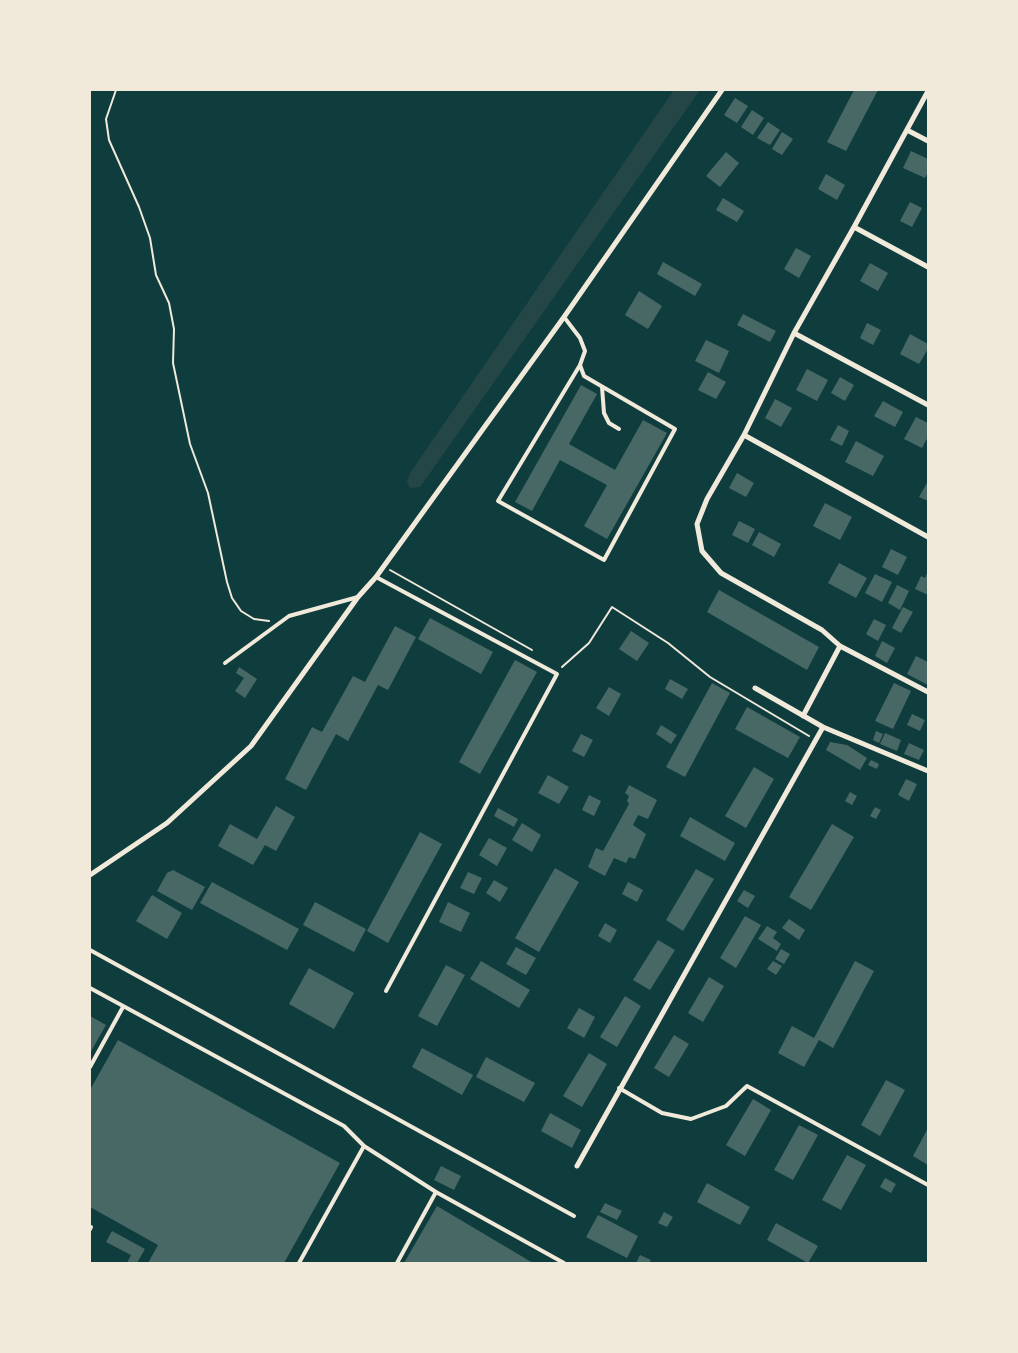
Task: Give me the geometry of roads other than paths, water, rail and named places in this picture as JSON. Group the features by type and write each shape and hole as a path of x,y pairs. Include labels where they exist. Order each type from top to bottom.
{"street":[{"path":"90,875 167,823 251,746 564,317 722,90"},
{"path":"928,91 794,333 744,435 707,499 697,524 702,551 721,573 822,630 840,646 928,692"},
{"path":"907,130 928,141"},
{"path":"854,227 928,267"},
{"path":"794,333 928,405"},
{"path":"744,435 928,537"},
{"path":"803,716 840,646"},
{"path":"755,688 823,727 928,772"},
{"path":"576,1166 823,727"}],"lane":[{"path":"564,317 580,338 585,351 580,365 498,501 604,560 675,429 584,376 580,365"},
{"path":"602,387 604,413 609,423 618,429"},
{"path":"376,577 557,674 386,991"},
{"path":"225,663 288,616 358,598"},
{"path":"90,950 574,1216"},
{"path":"90,988 344,1126 364,1146 436,1192 564,1263"},
{"path":"90,1067 123,1007"},
{"path":"619,1088 662,1113 691,1119 726,1106 747,1086 928,1185"},
{"path":"299,1263 364,1146"},
{"path":"397,1263 436,1192"}]}
